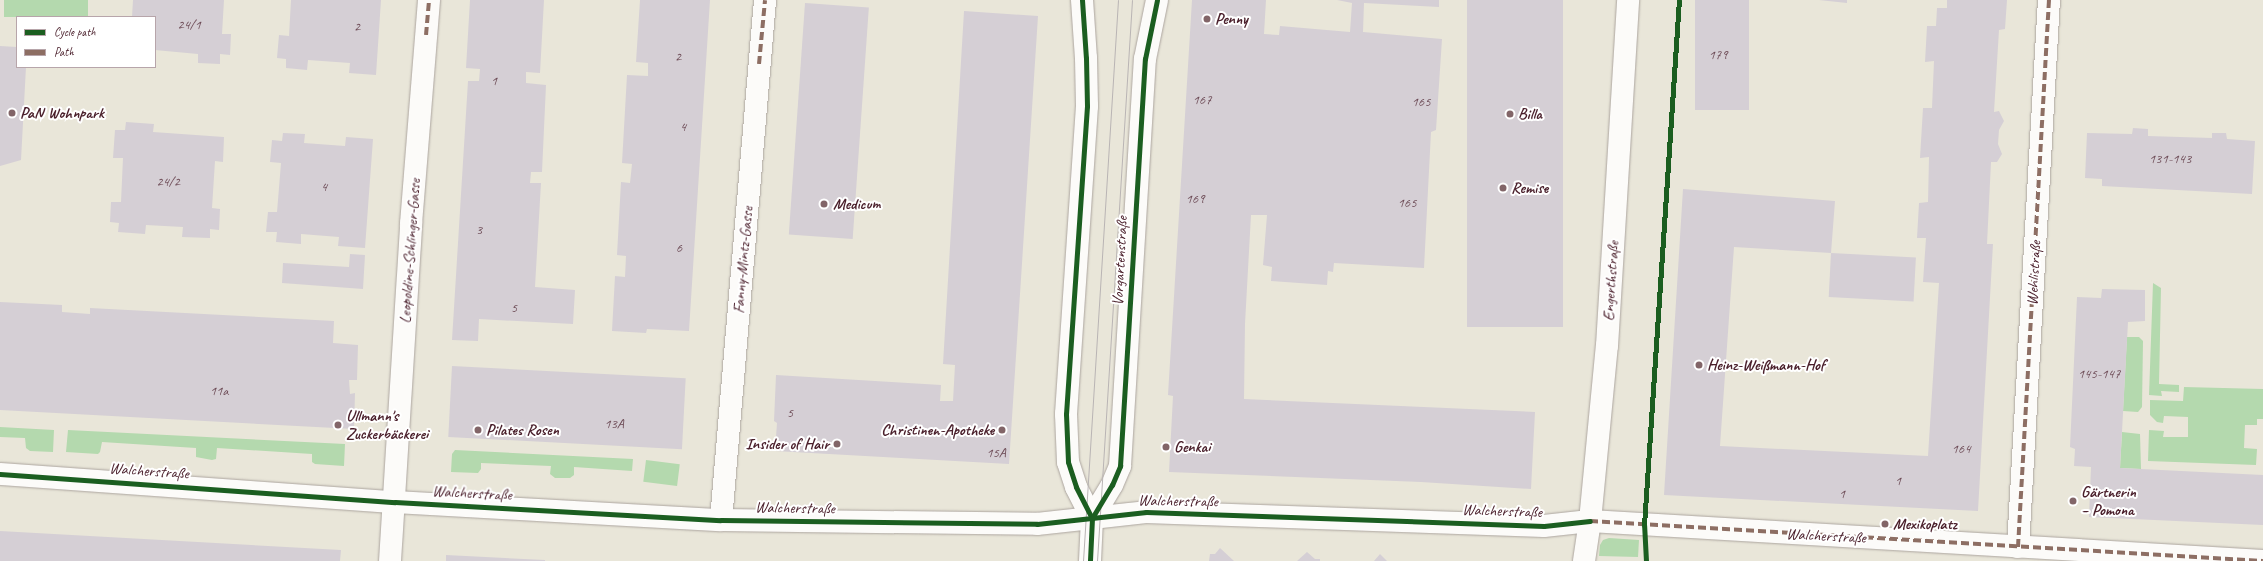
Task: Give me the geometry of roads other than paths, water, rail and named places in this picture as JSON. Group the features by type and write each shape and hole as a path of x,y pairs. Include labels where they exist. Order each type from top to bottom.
{"street":[{"name":"Leopoldine-Schlinger-Gasse","path":"390,561 395,502 411,224 429,0"},
{"name":"Fanny-Mintz-Gasse","path":"720,520 765,0"},
{"name":"Vorgartenstraße","path":"1082,0 1086,58 1087,106 1066,414 1068,462 1076,487 1092,518"},
{"name":"Vorgartenstraße","path":"1090,561 1092,518 1112,485 1120,466 1145,59 1157,0"},
{"name":"Engerthstraße","path":"1584,561 1590,521 1606,346 1628,0"},
{"name":"Wehlistraße","path":"2018,546 2050,0"},
{"name":"Walcherstraße","path":"0,474 395,502 720,520 1037,524 1146,512 1544,526 1590,521 2263,561"}],"tram line":[{"path":"1083,561 1118,0"},
{"path":"1097,561 1132,0"}],"place":[{"name":"Penny","path":"1207,19"},
{"name":"PaN Wohnpark","path":"12,113"},
{"name":"Billa","path":"1510,114"},
{"name":"Remise","path":"1503,188"},
{"name":"Medicum","path":"824,204"},
{"name":"Heinz-Weißmann-Hof","path":"1699,365"},
{"name":"Ullmann's Zuckerbäckerei","path":"338,425"},
{"name":"Pilates Rosen","path":"478,430"},
{"name":"Christinen-Apotheke","path":"1002,430"},
{"name":"Insider of Hair","path":"837,444"},
{"name":"Genkai","path":"1166,447"},
{"name":"Gärtnerin – Pomona","path":"2073,501"},
{"name":"Mexikoplatz","path":"1885,524"}]}
